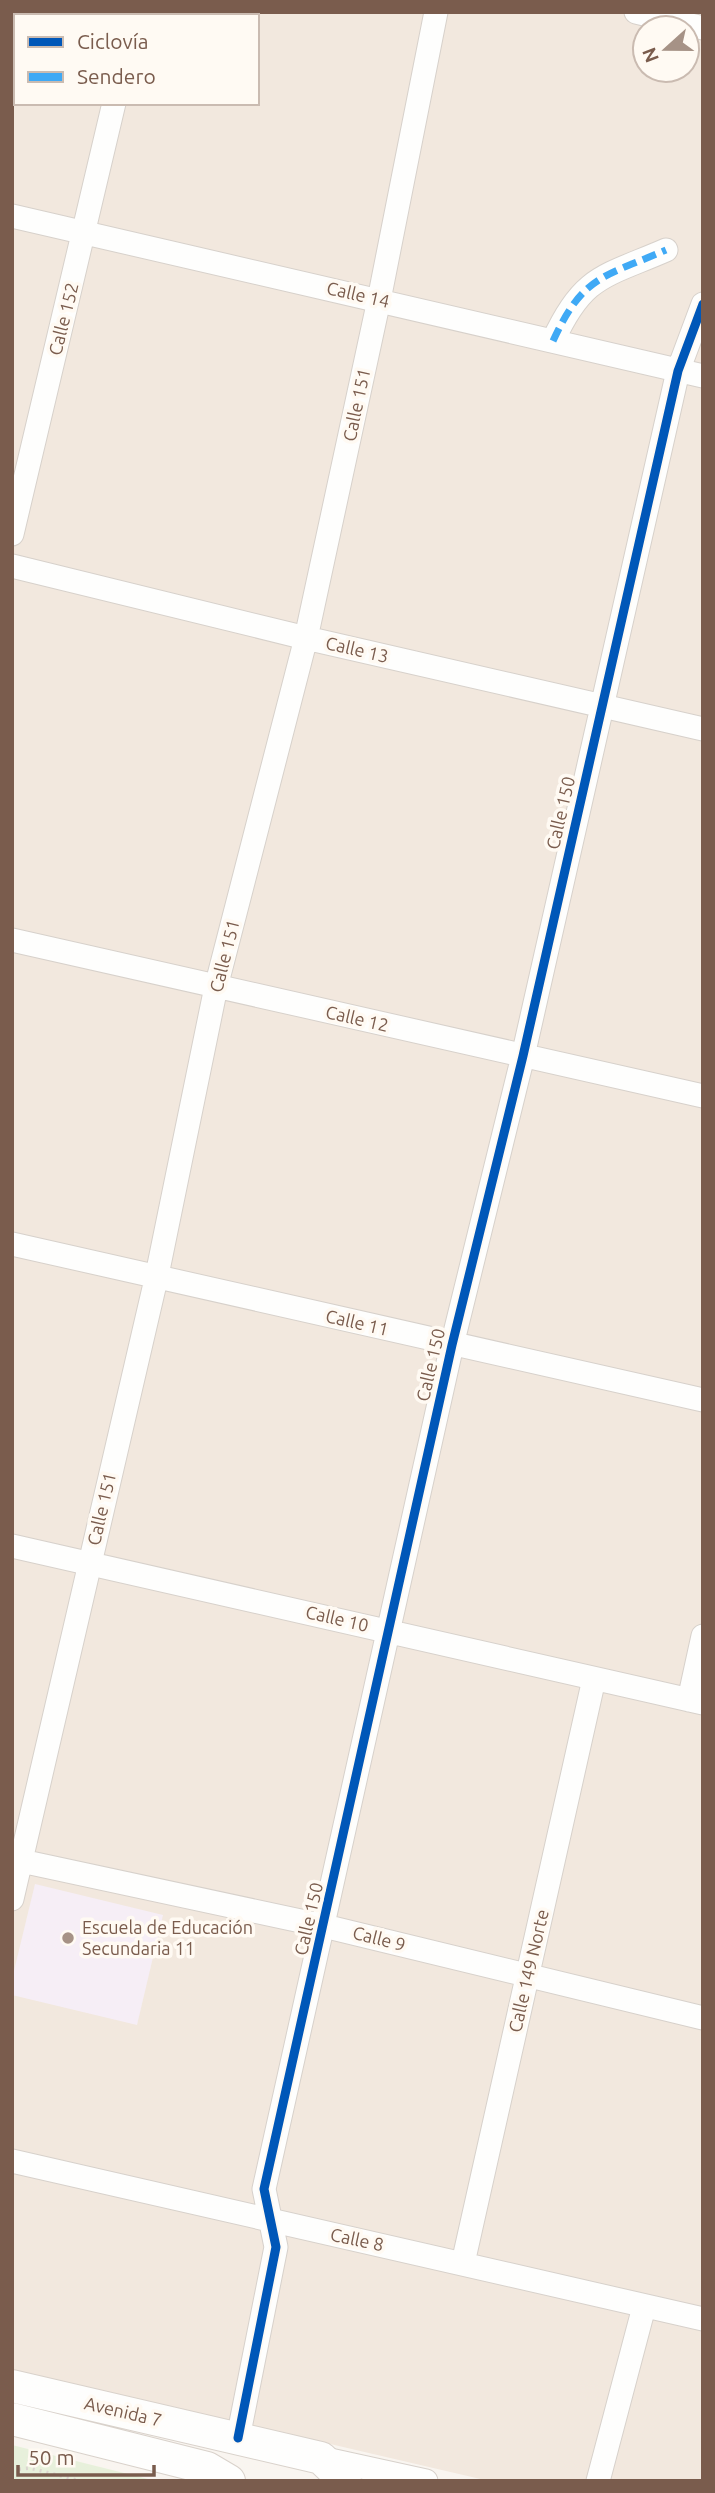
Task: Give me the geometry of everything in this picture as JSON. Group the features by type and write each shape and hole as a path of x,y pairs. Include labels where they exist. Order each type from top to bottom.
{"main road":[{"name":"Avenida 7","path":"12,2386 321,2458"},
{"name":"Avenida 7","path":"12,2418 207,2468 229,2481"},
{"path":"243,2481 250,2458 260,2450 275,2447"},
{"path":"321,2458 345,2481"}],"street":[{"name":"Calle 151","path":"12,1899 17,1860 157,1275 216,987 306,638 379,300 436,12"},
{"path":"636,12 703,28"},
{"name":"Calle 152","path":"12,534 114,105"},
{"name":"Calle 14","path":"12,216 703,376"},
{"path":"553,341 568,308 580,293 599,278 666,250"},
{"name":"Calle 150","path":"238,2438 276,2247 264,2189 452,1345 523,1056 678,371 703,304"},
{"name":"Calle 13","path":"12,566 306,638 703,729"},
{"name":"Calle 12","path":"12,940 703,1096"},
{"name":"Calle 11","path":"12,1244 703,1400"},
{"name":"Calle 10","path":"12,1546 696,1701"},
{"path":"696,1701 703,1636"},
{"name":"Calle 149 Norte","path":"463,2263 594,1679"},
{"name":"Calle 9","path":"17,1860 324,1926 703,2018"},
{"name":"Calle 8","path":"12,2161 703,2319"},
{"path":"598,2481 644,2307"},
{"path":"321,2458 399,2478 426,2481"}],"path":[{"path":"12,2470 30,2468 81,2481"}],"shaded area":[{"path":"12,12 703,12 703,2481 489,2481 12,2370"},
{"path":"35,1884 163,1915 137,2025 12,1995 12,1979"}],"green space":[{"path":"12,2445 156,2481 12,2481"}],"marked path":[{"path":"553,341 564,319 586,290 611,273 666,250"}],"cycle path":[{"path":"238,2438 276,2247 264,2189 452,1345 523,1056 678,371 703,304"}],"place":[{"name":"Escuela de Educación Secundaria 11","path":"68,1938"}]}
